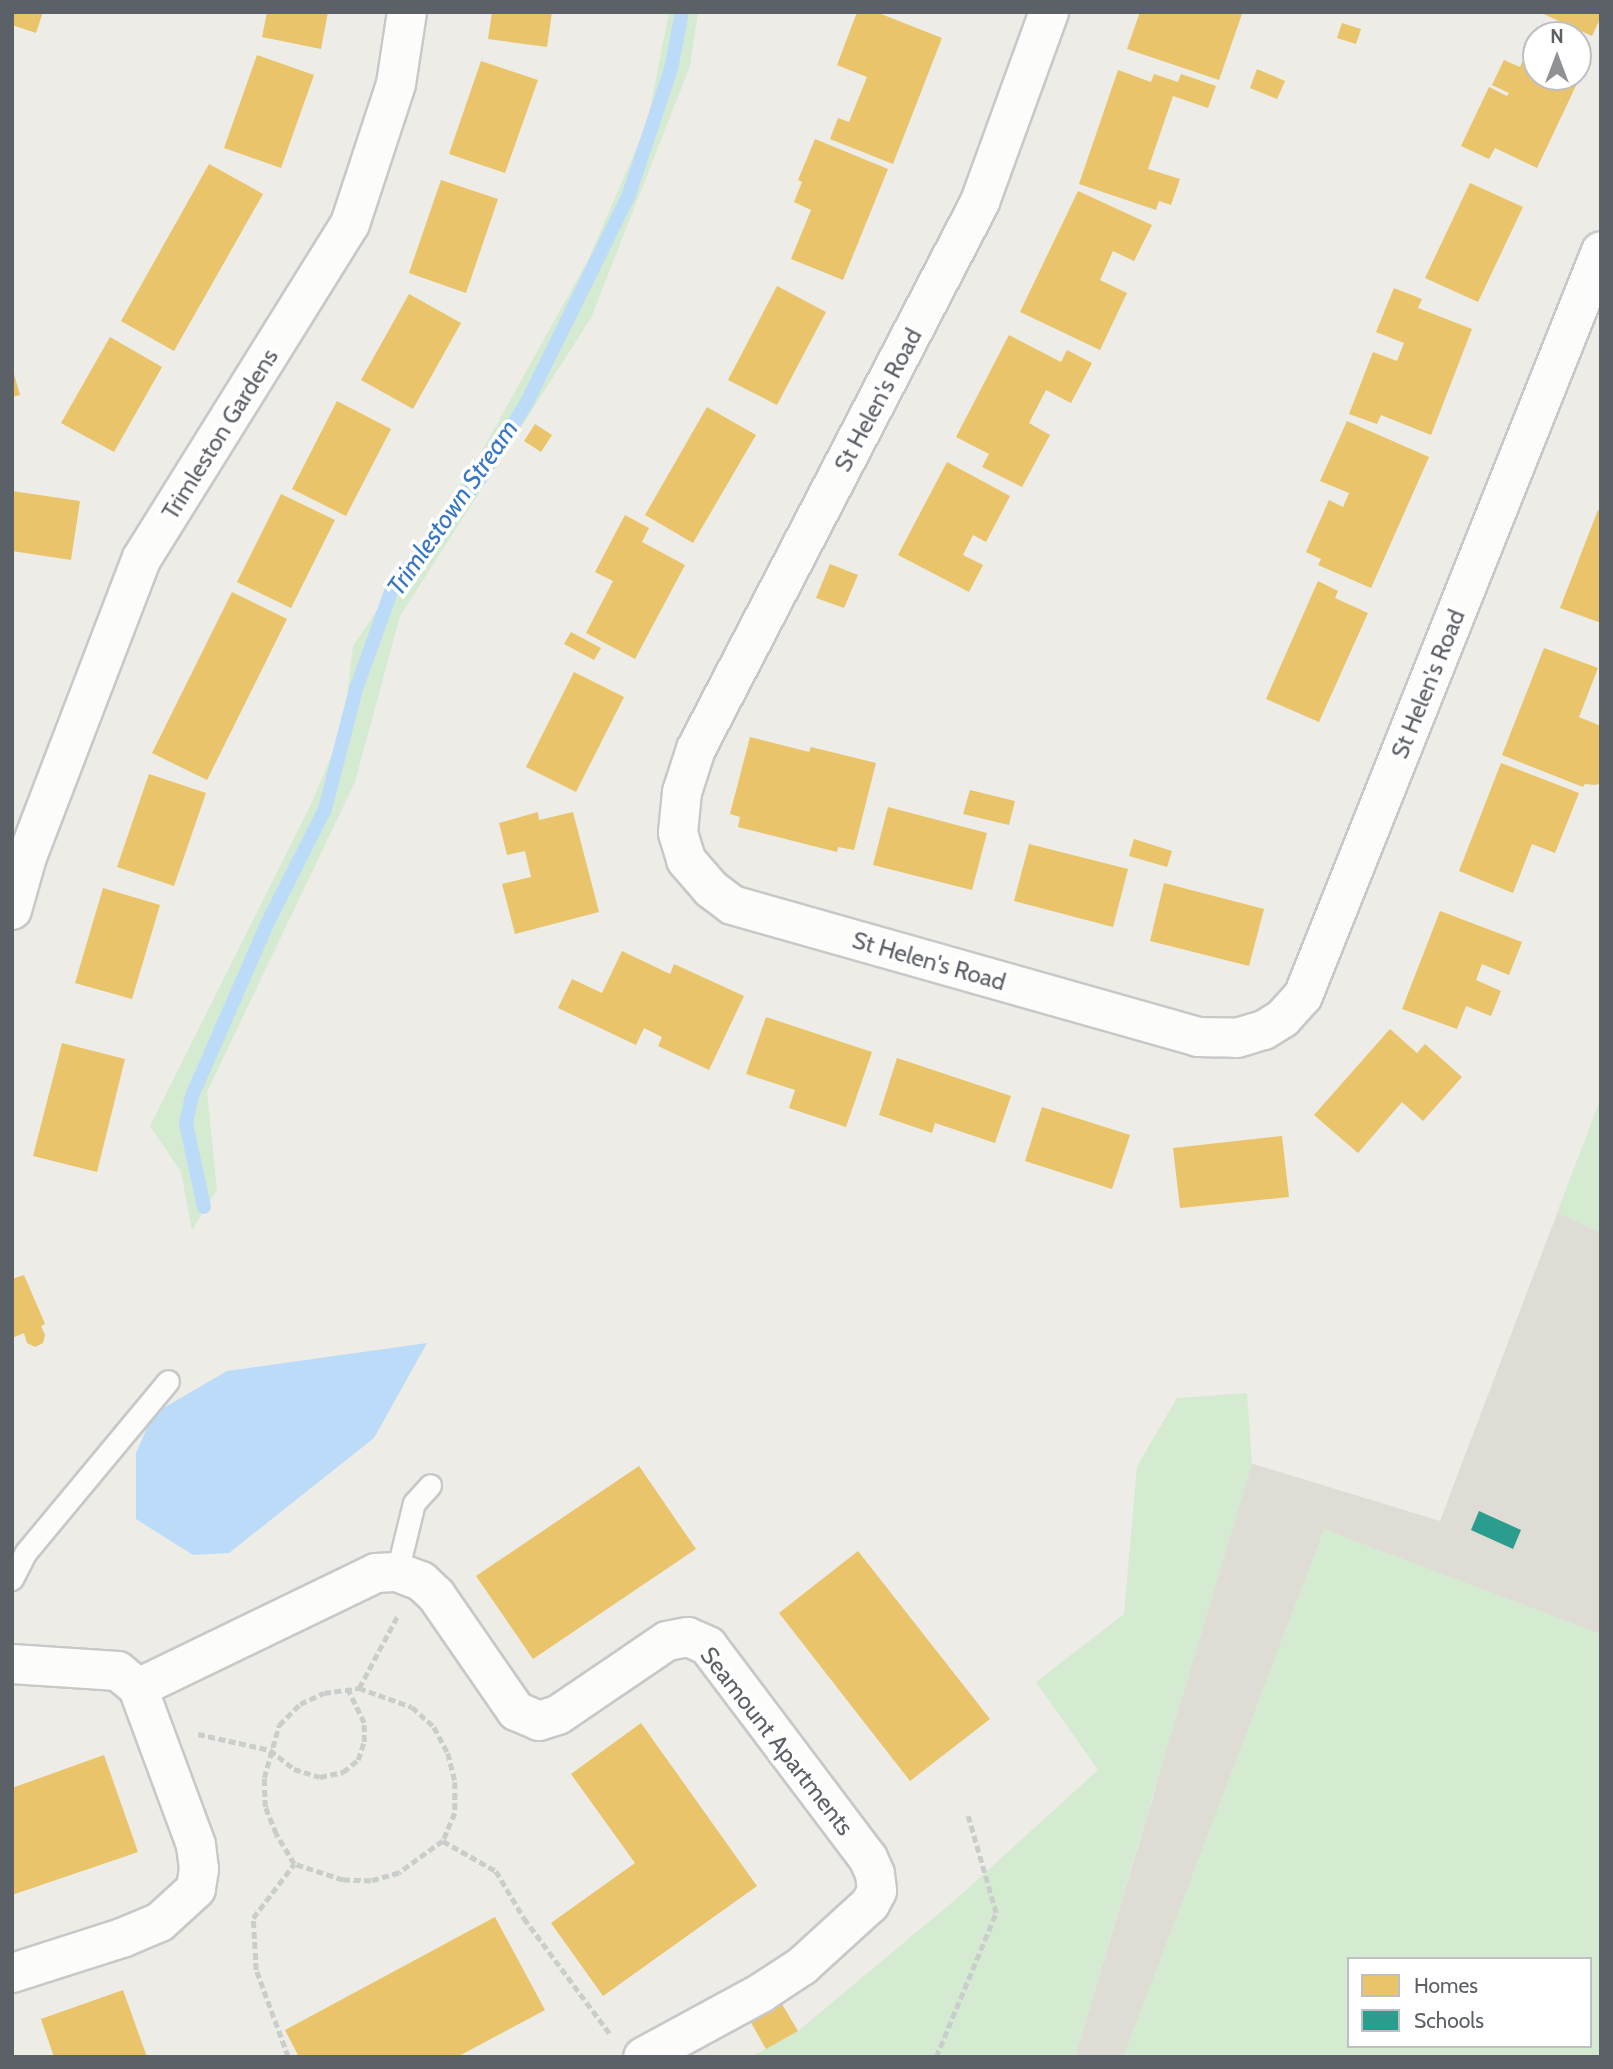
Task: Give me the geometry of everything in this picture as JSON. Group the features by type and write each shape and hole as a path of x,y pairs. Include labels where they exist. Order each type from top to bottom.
{"street":[{"name":"Trimleston Gardens","path":"12,910 19,849 142,558 350,224 396,84 407,12"},
{"name":"St Helen's Road","path":"1049,12 980,202 696,750 682,792 678,834 686,860 711,889 732,905 1198,1037 1237,1038 1264,1030 1283,1018 1303,996 1601,251"},
{"path":"138,1688 376,1573 409,1576"},
{"name":"Seamount Apartments","path":"409,1576 436,1595 516,1711 538,1721 558,1715 667,1641 688,1637 708,1646 868,1858 876,1874 877,1891 870,1905 802,1966 761,1993 631,2051"},
{"path":"12,1664 118,1671 138,1688 196,1845 199,1869 196,1889 160,1922 122,1938 12,1973"}],"lane":[{"path":"12,1579 26,1552 168,1381"},
{"path":"409,1576 404,1535 414,1503 430,1485"}],"path":[{"path":"359,1688 403,1604 409,1576"},
{"path":"359,1688 412,1707 433,1727 448,1752 454,1782 455,1813 443,1841 398,1873 371,1881 343,1880 294,1864 276,1834 265,1807 264,1778 279,1726 300,1704 324,1693 359,1688"},
{"path":"158,1739 180,1730 270,1750 294,1769 320,1777 342,1772 358,1760 364,1742 363,1723 348,1690"},
{"path":"936,2057 996,1913 968,1816"},
{"path":"443,1841 496,1871 524,1918 631,2051"},
{"path":"288,2057 256,1970 253,1918 294,1864"}],"shaded area":[{"path":"1601,1098 1601,2057 1075,2057 1156,1787 1224,1455 1440,1521"}],"green space":[{"path":"669,12 698,12 690,66 591,318 400,616 355,782 207,1092 217,1189 192,1230 181,1172 150,1126 312,802 343,728 353,646 473,467 588,260 647,124"},
{"path":"1601,1098 1601,1233 1557,1213"},
{"path":"1247,1393 1252,1464 1075,2057 751,2057 798,2031 956,1899 1098,1770 1036,1682 1124,1614 1137,1466 1177,1398"},
{"path":"1324,1529 1601,1634 1601,2057 1123,2057"}],"water":[{"path":"427,1343 374,1438 229,1553 193,1555 136,1519 136,1453 153,1414 227,1371"}],"building: Homes":[{"path":"12,12 43,12 36,33 12,25"},
{"path":"267,12 328,12 321,49 262,37"},
{"path":"492,12 552,12 547,47 488,39"},
{"path":"857,12 876,12 942,38 893,164 830,139 838,118 849,122 867,77 837,65"},
{"path":"1140,12 1242,14 1219,80 1127,49"},
{"path":"1539,12 1601,12 1592,36 1592,21 1559,21"},
{"path":"1342,23 1361,29 1356,44 1337,38"},
{"path":"257,55 314,75 281,168 224,148"},
{"path":"1504,60 1520,67 1522,63 1522,91 1573,91 1537,168 1495,148 1489,159 1461,146 1489,87 1507,96 1509,93 1492,85"},
{"path":"481,61 538,80 505,173 449,154"},
{"path":"1257,69 1285,81 1277,99 1250,88"},
{"path":"1118,70 1151,82 1154,74 1178,82 1181,74 1216,86 1208,108 1173,96 1148,169 1180,179 1171,205 1159,201 1156,210 1079,184"},
{"path":"815,139 888,169 843,280 791,259 811,210 794,202 802,182 798,180"},
{"path":"209,164 263,194 174,351 121,321"},
{"path":"441,180 498,199 466,293 409,273"},
{"path":"1470,183 1523,207 1478,302 1425,278"},
{"path":"1078,191 1152,225 1134,261 1113,251 1100,280 1127,293 1100,350 1020,312"},
{"path":"777,286 826,312 777,405 728,380"},
{"path":"1394,288 1422,299 1418,308 1472,329 1431,435 1381,415 1377,424 1349,414 1373,352 1397,361 1404,343 1376,332"},
{"path":"409,294 461,323 413,409 361,380"},
{"path":"1009,335 1061,362 1067,350 1092,363 1071,403 1046,390 1029,423 1050,435 1022,487 982,467 989,454 956,437"},
{"path":"110,337 162,367 114,452 61,423"},
{"path":"12,367 20,395 12,397"},
{"path":"337,401 391,429 346,516 292,489"},
{"path":"707,407 756,435 693,543 645,515"},
{"path":"1347,421 1429,457 1371,588 1318,565 1321,559 1306,552 1329,500 1343,507 1349,493 1320,481"},
{"path":"535,424 552,435 541,452 524,441"},
{"path":"947,462 1010,496 986,542 973,535 963,555 983,565 969,592 898,555"},
{"path":"12,491 80,501 71,560 12,551"},
{"path":"281,494 335,520 291,608 237,582"},
{"path":"1598,510 1601,511 1601,623 1560,608"},
{"path":"625,515 649,528 642,542 685,565 635,659 586,633 613,581 595,572"},
{"path":"830,564 858,575 844,608 816,598"},
{"path":"1318,581 1338,591 1335,598 1368,613 1319,722 1266,699"},
{"path":"232,592 287,619 207,780 152,753"},
{"path":"571,632 601,648 594,660 564,644"},
{"path":"1544,648 1598,668 1579,717 1601,726 1601,783 1585,784 1583,787 1502,755"},
{"path":"574,672 624,697 576,792 526,767"},
{"path":"750,737 809,752 811,747 876,763 854,850 838,847 837,852 738,827 740,817 730,814"},
{"path":"1501,763 1579,793 1555,853 1532,844 1513,893 1459,871"},
{"path":"149,774 206,793 174,886 117,867"},
{"path":"970,790 1015,801 1009,825 963,814"},
{"path":"888,807 987,833 972,890 873,865"},
{"path":"538,812 539,820 573,812 599,912 515,934 502,884 531,877 525,851 507,855 499,823"},
{"path":"1134,839 1172,851 1167,867 1129,856"},
{"path":"1029,844 1128,869 1113,927 1014,901"},
{"path":"1164,883 1264,909 1249,966 1150,941"},
{"path":"103,888 160,905 132,999 75,983"},
{"path":"1440,911 1522,942 1509,975 1482,964 1476,980 1501,991 1491,1016 1466,1006 1457,1029 1402,1009"},
{"path":"622,951 670,974 674,964 744,996 709,1070 658,1046 662,1037 644,1028 636,1045 558,1008 572,979 602,993"},
{"path":"766,1017 872,1052 846,1127 789,1108 795,1090 746,1074"},
{"path":"1390,1029 1417,1053 1425,1044 1462,1077 1423,1121 1402,1102 1358,1153 1314,1115"},
{"path":"62,1043 125,1059 97,1172 33,1156"},
{"path":"897,1058 1011,1096 995,1143 935,1123 932,1133 879,1115"},
{"path":"1042,1107 1130,1135 1112,1189 1025,1161"},
{"path":"1282,1136 1289,1197 1180,1208 1173,1148"},
{"path":"24,1275 45,1324 41,1326 45,1335 43,1343 35,1347 27,1343 24,1333 12,1338 12,1279"},
{"path":"639,1466 696,1549 533,1659 476,1576"},
{"path":"858,1551 990,1719 910,1781 779,1613"},
{"path":"641,1723 757,1886 603,1996 551,1923 635,1863 571,1774"},
{"path":"104,1755 138,1852 12,1895 12,1788"},
{"path":"495,1917 545,2010 457,2057 299,2057 285,2030"},
{"path":"123,1990 147,2057 54,2057 41,2019"},
{"path":"780,2001 798,2031 766,2049 749,2019"}],"building: Schools":[{"path":"1479,1511 1521,1530 1513,1549 1471,1530"}],"waterway":[{"name":"Trimlestown Stream","path":"204,1207 186,1124 192,1096 268,922 325,809 356,689 392,589 483,474 527,402 628,197 671,69 682,12"}]}
